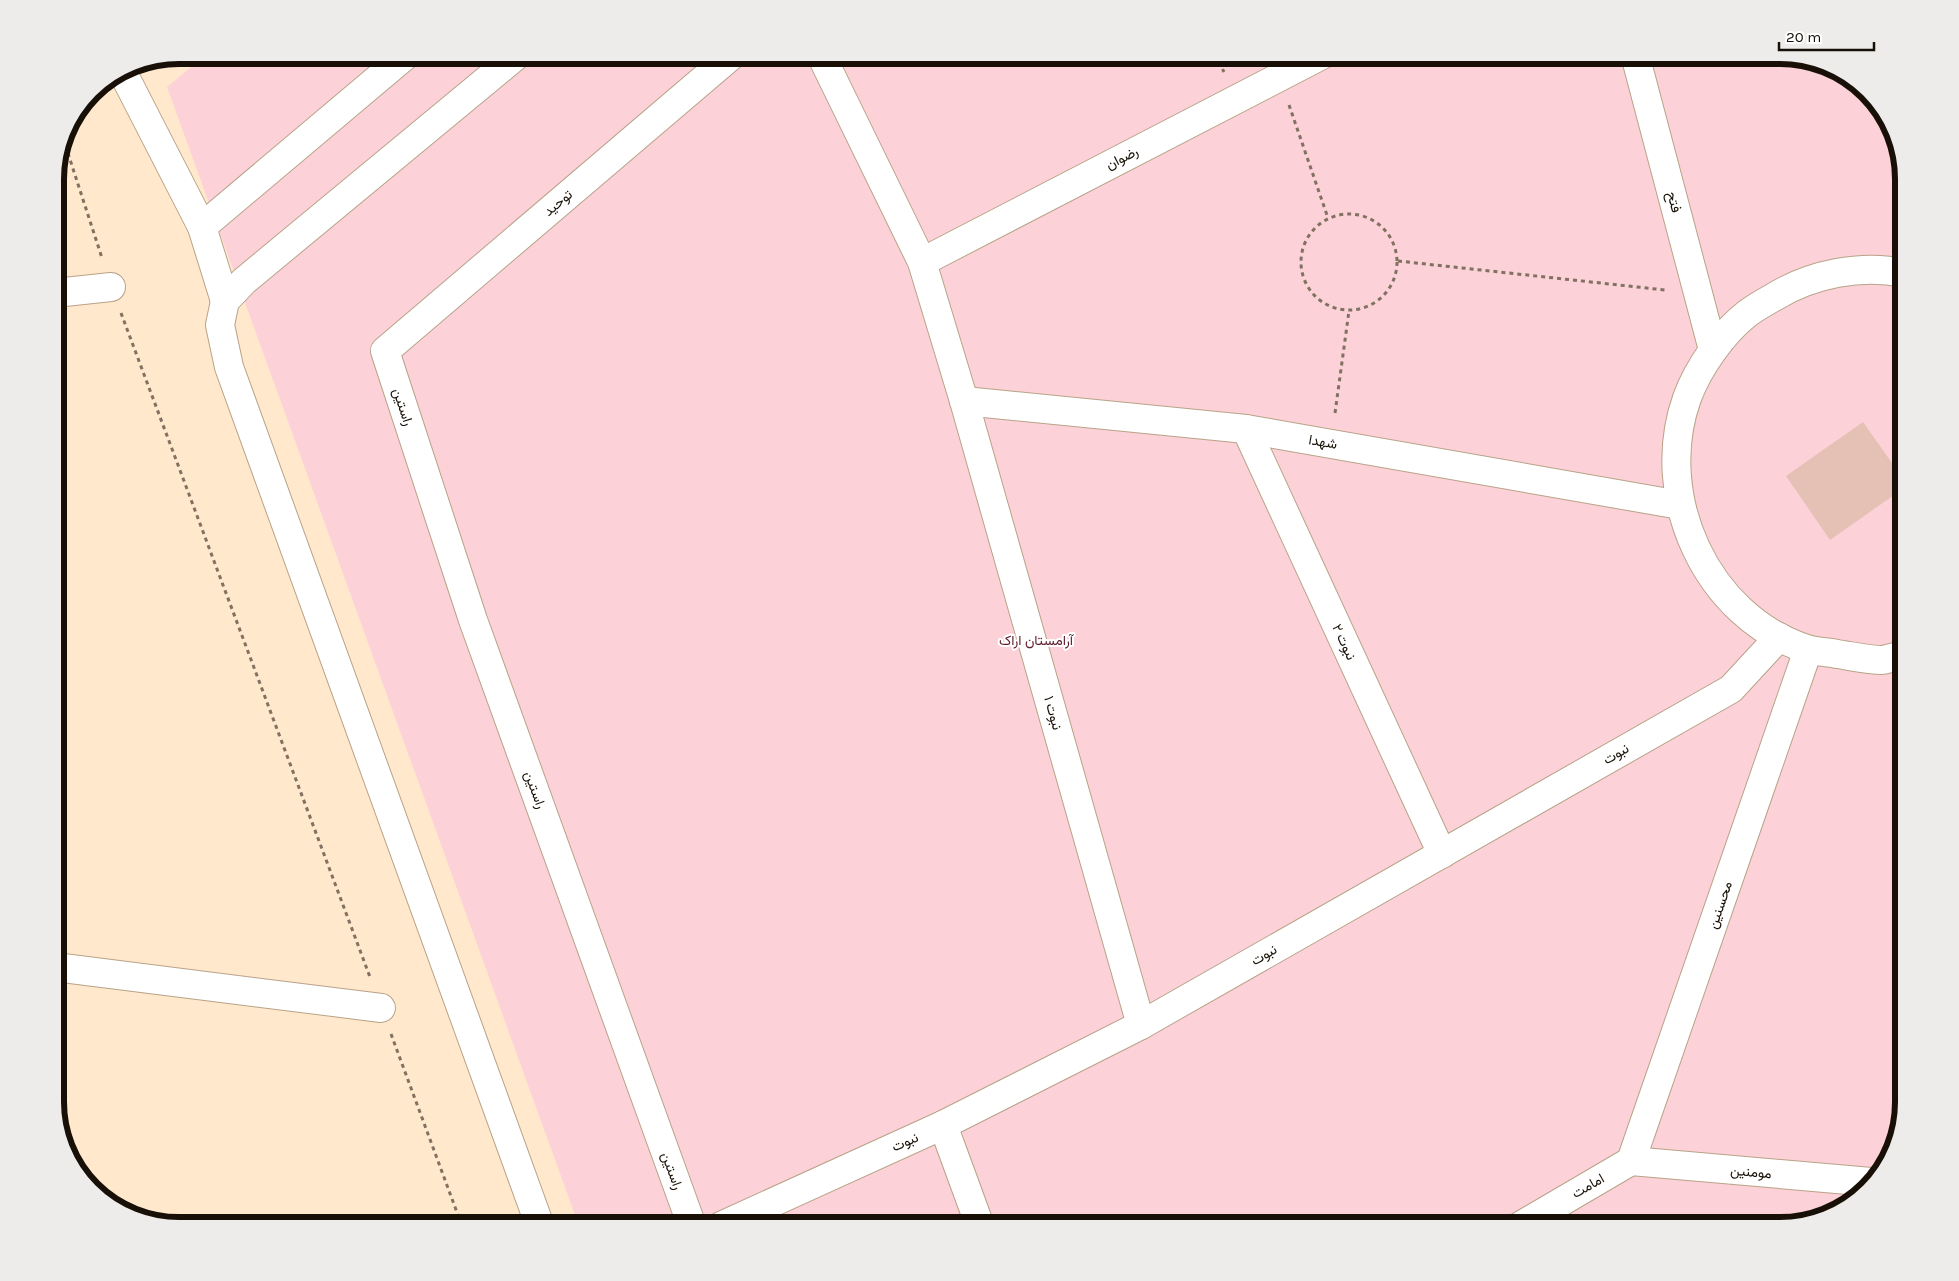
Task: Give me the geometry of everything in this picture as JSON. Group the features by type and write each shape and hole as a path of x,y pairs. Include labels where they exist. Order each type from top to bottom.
{"street":[{"path":"202,226 395,64"},
{"path":"225,301 244,281 506,64"},
{"name":"توحید","path":"385,351 721,64"},
{"name":"نبوت ۱","path":"825,64 922,262 964,400 1141,1025"},
{"name":"رضوان","path":"922,262 1305,64"},
{"name":"فتح","path":"1637,64 1713,350"},
{"path":"125,77 202,226 225,301 220,325 229,367 537,1217"},
{"path":"1895,271 1839,272 1791,286 1748,313 1713,350 1687,398 1676,451 1680,505 1693,545 1715,581 1744,612 1779,637 1808,650 1882,660 1895,656"},
{"path":"64,292 111,287"},
{"name":"راستین","path":"385,351 473,620 689,1217"},
{"name":"شهدا","path":"964,400 1246,429 1680,505"},
{"name":"نبوت ۲","path":"1246,429 1442,854"},
{"name":"نبوت","path":"741,1217 944,1125 1141,1025 1731,689 1779,637"},
{"name":"محسنین","path":"1631,1161 1808,650"},
{"path":"64,968 382,1008"},
{"path":"944,1125 977,1217"},
{"name":"مومنین","path":"1631,1161 1863,1181"},
{"name":"امامت","path":"1535,1217 1631,1161"}],"path":[{"path":"1280,77 1328,218"},
{"path":"67,152 111,287 459,1217"},
{"path":"1344,214 1361,215 1376,221 1387,232 1395,245 1398,260 1396,276 1384,295 1365,308 1350,311 1334,308 1320,300 1308,288 1302,273 1301,257 1305,241 1315,228 1328,218 1344,214"},
{"path":"1398,260 1698,294"},
{"path":"1330,444 1350,311"}],"green space":[{"name":"آرامستان اراک","path":"195,64 1780,64 1810,68 1838,79 1856,92 1876,115 1889,142 1895,179 1895,1102 1889,1139 1876,1166 1867,1178 1838,1202 1810,1213 1780,1217 576,1217 167,87"}],"building":[{"path":"1863,422 1895,467 1895,494 1830,540 1786,476"}]}
